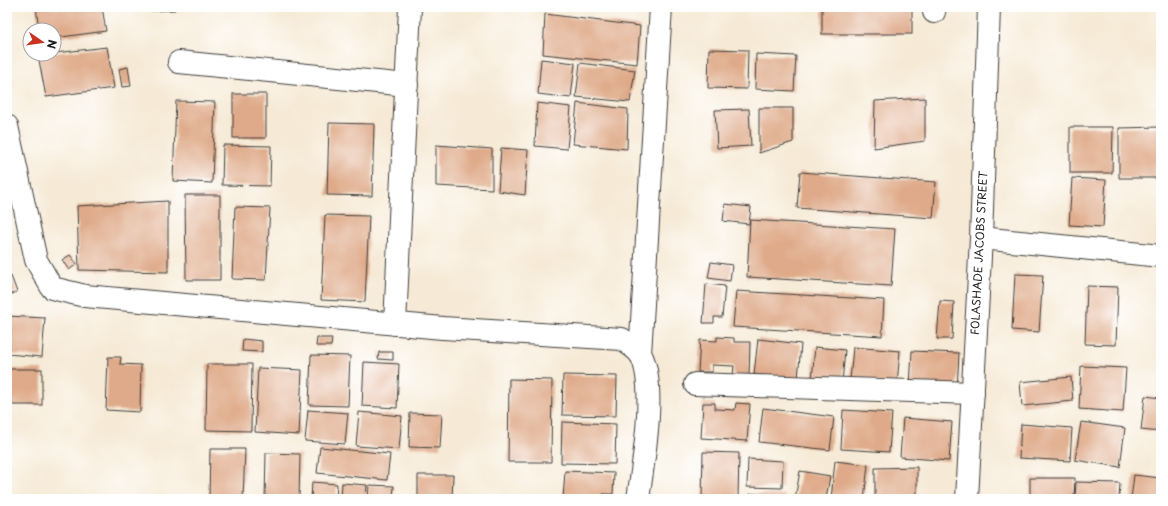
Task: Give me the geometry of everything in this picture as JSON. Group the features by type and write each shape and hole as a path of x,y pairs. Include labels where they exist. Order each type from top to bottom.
{"street":[{"path":"395,324 410,7"},
{"path":"638,499 647,438 647,376 640,354 661,7"},
{"name":"FOLASHADE JACOBS STREET","path":"967,499 981,238 989,7"},
{"path":"178,62 407,85"},
{"path":"7,126 36,260 52,288 85,296 395,324 622,339 640,354"},
{"path":"981,238 1161,256"},
{"path":"695,384 973,393"}],"building":[{"path":"36,7 102,7 106,31 62,37 62,22 38,22"},
{"path":"114,7 143,7 143,9 114,10"},
{"path":"151,7 175,7 175,10 151,11"},
{"path":"822,7 912,7 912,34 822,34"},
{"path":"545,14 640,26 637,64 543,54"},
{"path":"107,47 114,88 46,97 39,62 62,62 62,52"},
{"path":"709,49 748,50 747,89 708,88"},
{"path":"756,54 796,56 794,91 755,89"},
{"path":"541,59 575,63 571,98 538,94"},
{"path":"580,63 635,70 630,102 576,97"},
{"path":"128,67 131,86 122,87 119,69"},
{"path":"233,94 266,94 266,138 233,138"},
{"path":"925,98 925,141 874,148 875,101"},
{"path":"176,101 215,102 212,183 173,181"},
{"path":"537,103 571,107 567,149 535,146"},
{"path":"577,103 628,109 627,149 573,144"},
{"path":"759,108 793,108 793,142 759,153"},
{"path":"749,109 751,146 717,148 715,110"},
{"path":"329,123 374,124 372,196 327,195"},
{"path":"1070,127 1113,127 1112,173 1070,173"},
{"path":"1161,127 1161,178 1119,178 1119,128"},
{"path":"223,145 271,146 270,186 222,185"},
{"path":"436,145 492,149 492,189 436,186"},
{"path":"501,148 528,150 525,195 498,191"},
{"path":"800,172 936,182 933,218 797,208"},
{"path":"1072,178 1106,180 1103,227 1069,225"},
{"path":"185,195 220,195 220,280 186,280"},
{"path":"168,201 168,272 79,270 77,206"},
{"path":"725,204 751,207 749,224 723,221"},
{"path":"235,207 270,208 266,280 232,279"},
{"path":"325,215 369,216 365,302 321,300"},
{"path":"750,220 895,229 891,286 747,277"},
{"path":"70,255 77,264 69,270 62,260"},
{"path":"711,262 732,265 730,281 708,278"},
{"path":"1015,274 1043,275 1039,332 1012,330"},
{"path":"11,276 17,292 7,296 7,278"},
{"path":"706,284 725,286 722,317 714,317 714,323 703,323"},
{"path":"1087,286 1118,287 1116,345 1085,344"},
{"path":"736,291 884,300 882,336 733,327"},
{"path":"940,301 954,302 952,339 937,339"},
{"path":"7,316 45,318 42,357 7,354"},
{"path":"717,337 734,338 734,342 750,342 749,376 733,375 734,366 712,365 712,372 698,372 700,340 717,341"},
{"path":"317,338 332,338 331,346 316,346"},
{"path":"243,339 262,341 262,352 242,351"},
{"path":"758,339 801,344 798,379 754,374"},
{"path":"815,347 845,350 842,383 812,380"},
{"path":"853,347 900,351 897,384 850,380"},
{"path":"912,351 959,353 957,390 910,387"},
{"path":"379,352 393,352 393,360 378,359"},
{"path":"311,355 350,356 348,406 309,405"},
{"path":"108,357 121,357 120,364 141,365 140,412 106,410"},
{"path":"364,362 399,364 397,408 362,406"},
{"path":"207,364 252,364 251,431 206,430"},
{"path":"1081,366 1126,368 1123,412 1079,409"},
{"path":"258,368 302,370 299,435 255,432"},
{"path":"7,369 42,369 42,405 7,405"},
{"path":"563,375 617,376 616,416 562,415"},
{"path":"1071,377 1073,401 1022,406 1020,382"},
{"path":"509,379 552,380 551,462 508,462"},
{"path":"1145,396 1161,398 1161,432 1141,430"},
{"path":"703,403 715,403 715,409 735,410 736,403 750,404 747,441 701,438"},
{"path":"763,408 834,417 830,450 759,442"},
{"path":"308,410 348,413 345,444 305,441"},
{"path":"843,410 892,413 889,452 841,449"},
{"path":"359,412 402,416 399,449 356,446"},
{"path":"410,413 442,414 440,448 409,447"},
{"path":"903,418 952,422 949,461 900,457"},
{"path":"562,422 616,424 615,464 561,463"},
{"path":"1081,422 1125,428 1120,467 1075,460"},
{"path":"1021,424 1072,428 1070,461 1019,458"},
{"path":"320,447 390,454 387,480 317,473"},
{"path":"210,449 245,449 243,499 209,499"},
{"path":"703,452 739,453 738,499 702,499"},
{"path":"266,453 300,454 299,499 265,499"},
{"path":"748,459 783,461 782,488 747,487"},
{"path":"835,461 868,465 864,499 831,499"},
{"path":"917,467 917,499 875,499 875,468"},
{"path":"565,471 614,473 613,494 603,494 603,499 563,499"},
{"path":"800,471 830,476 826,499 795,499"},
{"path":"418,475 453,475 452,499 418,499"},
{"path":"1134,475 1161,478 1161,499 1131,499"},
{"path":"1030,478 1075,478 1074,499 1030,499"},
{"path":"312,482 337,484 336,499 311,499"},
{"path":"1076,482 1120,483 1119,499 1075,499"},
{"path":"342,483 367,485 366,499 341,499"},
{"path":"369,485 394,486 393,499 368,499"},
{"path":"750,494 785,495 785,499 749,499"}]}
